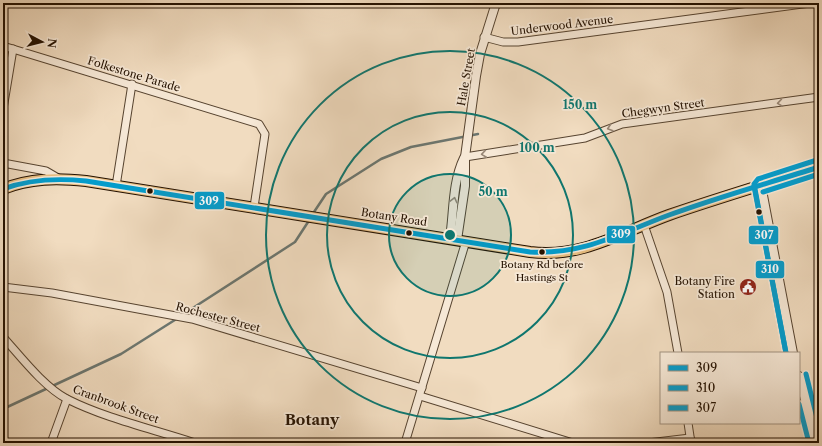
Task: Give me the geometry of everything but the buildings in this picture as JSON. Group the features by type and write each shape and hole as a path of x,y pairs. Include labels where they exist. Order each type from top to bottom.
{"main road":[{"name":"Botany Road","path":"3,189 27,181 58,178 254,207 541,253 564,253 575,251 644,225 819,167"}],"street":[{"name":"Hale Street","path":"458,240 465,186 464,157 476,76 484,37 496,3"},
{"name":"Underwood Avenue","path":"484,37 507,43 810,3"},
{"name":"Folkestone Parade","path":"3,46 132,84 259,124 265,134 254,207"},
{"path":"3,109 13,49"},
{"path":"116,186 132,84"},
{"name":"Chegwyn Street","path":"464,157 585,138 622,124 819,97"},
{"path":"3,163 46,171 58,178"},
{"path":"761,185 794,352"},
{"path":"644,225 667,292 678,352"},
{"path":"404,443 420,396 458,240"},
{"name":"Rochester Street","path":"3,287 52,293 192,319 422,388"},
{"name":"Cranbrook Street","path":"3,338 50,387 67,399 104,414 178,440 195,443"},
{"path":"800,380 816,443"},
{"path":"420,396 571,443"},
{"path":"50,443 67,399"},
{"path":"648,443 690,441 688,424"}],"waterway":[{"path":"312,215 326,194 381,159 411,147 478,134"},
{"path":"182,315 295,242 310,219"},
{"path":"3,409 121,354 178,318"}],"transit line":[{"name":"307","path":"786,352 754,184 758,179 817,160"},
{"name":"309","path":"3,189 33,181 86,181 530,252 550,252 568,250 602,241 687,208 819,167"},
{"name":"310","path":"763,192 819,174"},
{"name":"310","path":"754,186 786,352"},
{"name":"307","path":"806,374 819,426"},
{"name":"310","path":"800,408 809,443"}],"place":[{"name":"Botany Rd before Hastings St","path":"542,252"},
{"name":"Botany Fire Station","path":"748,287"}],"district":[{"name":"Botany","path":"312,420"}]}
